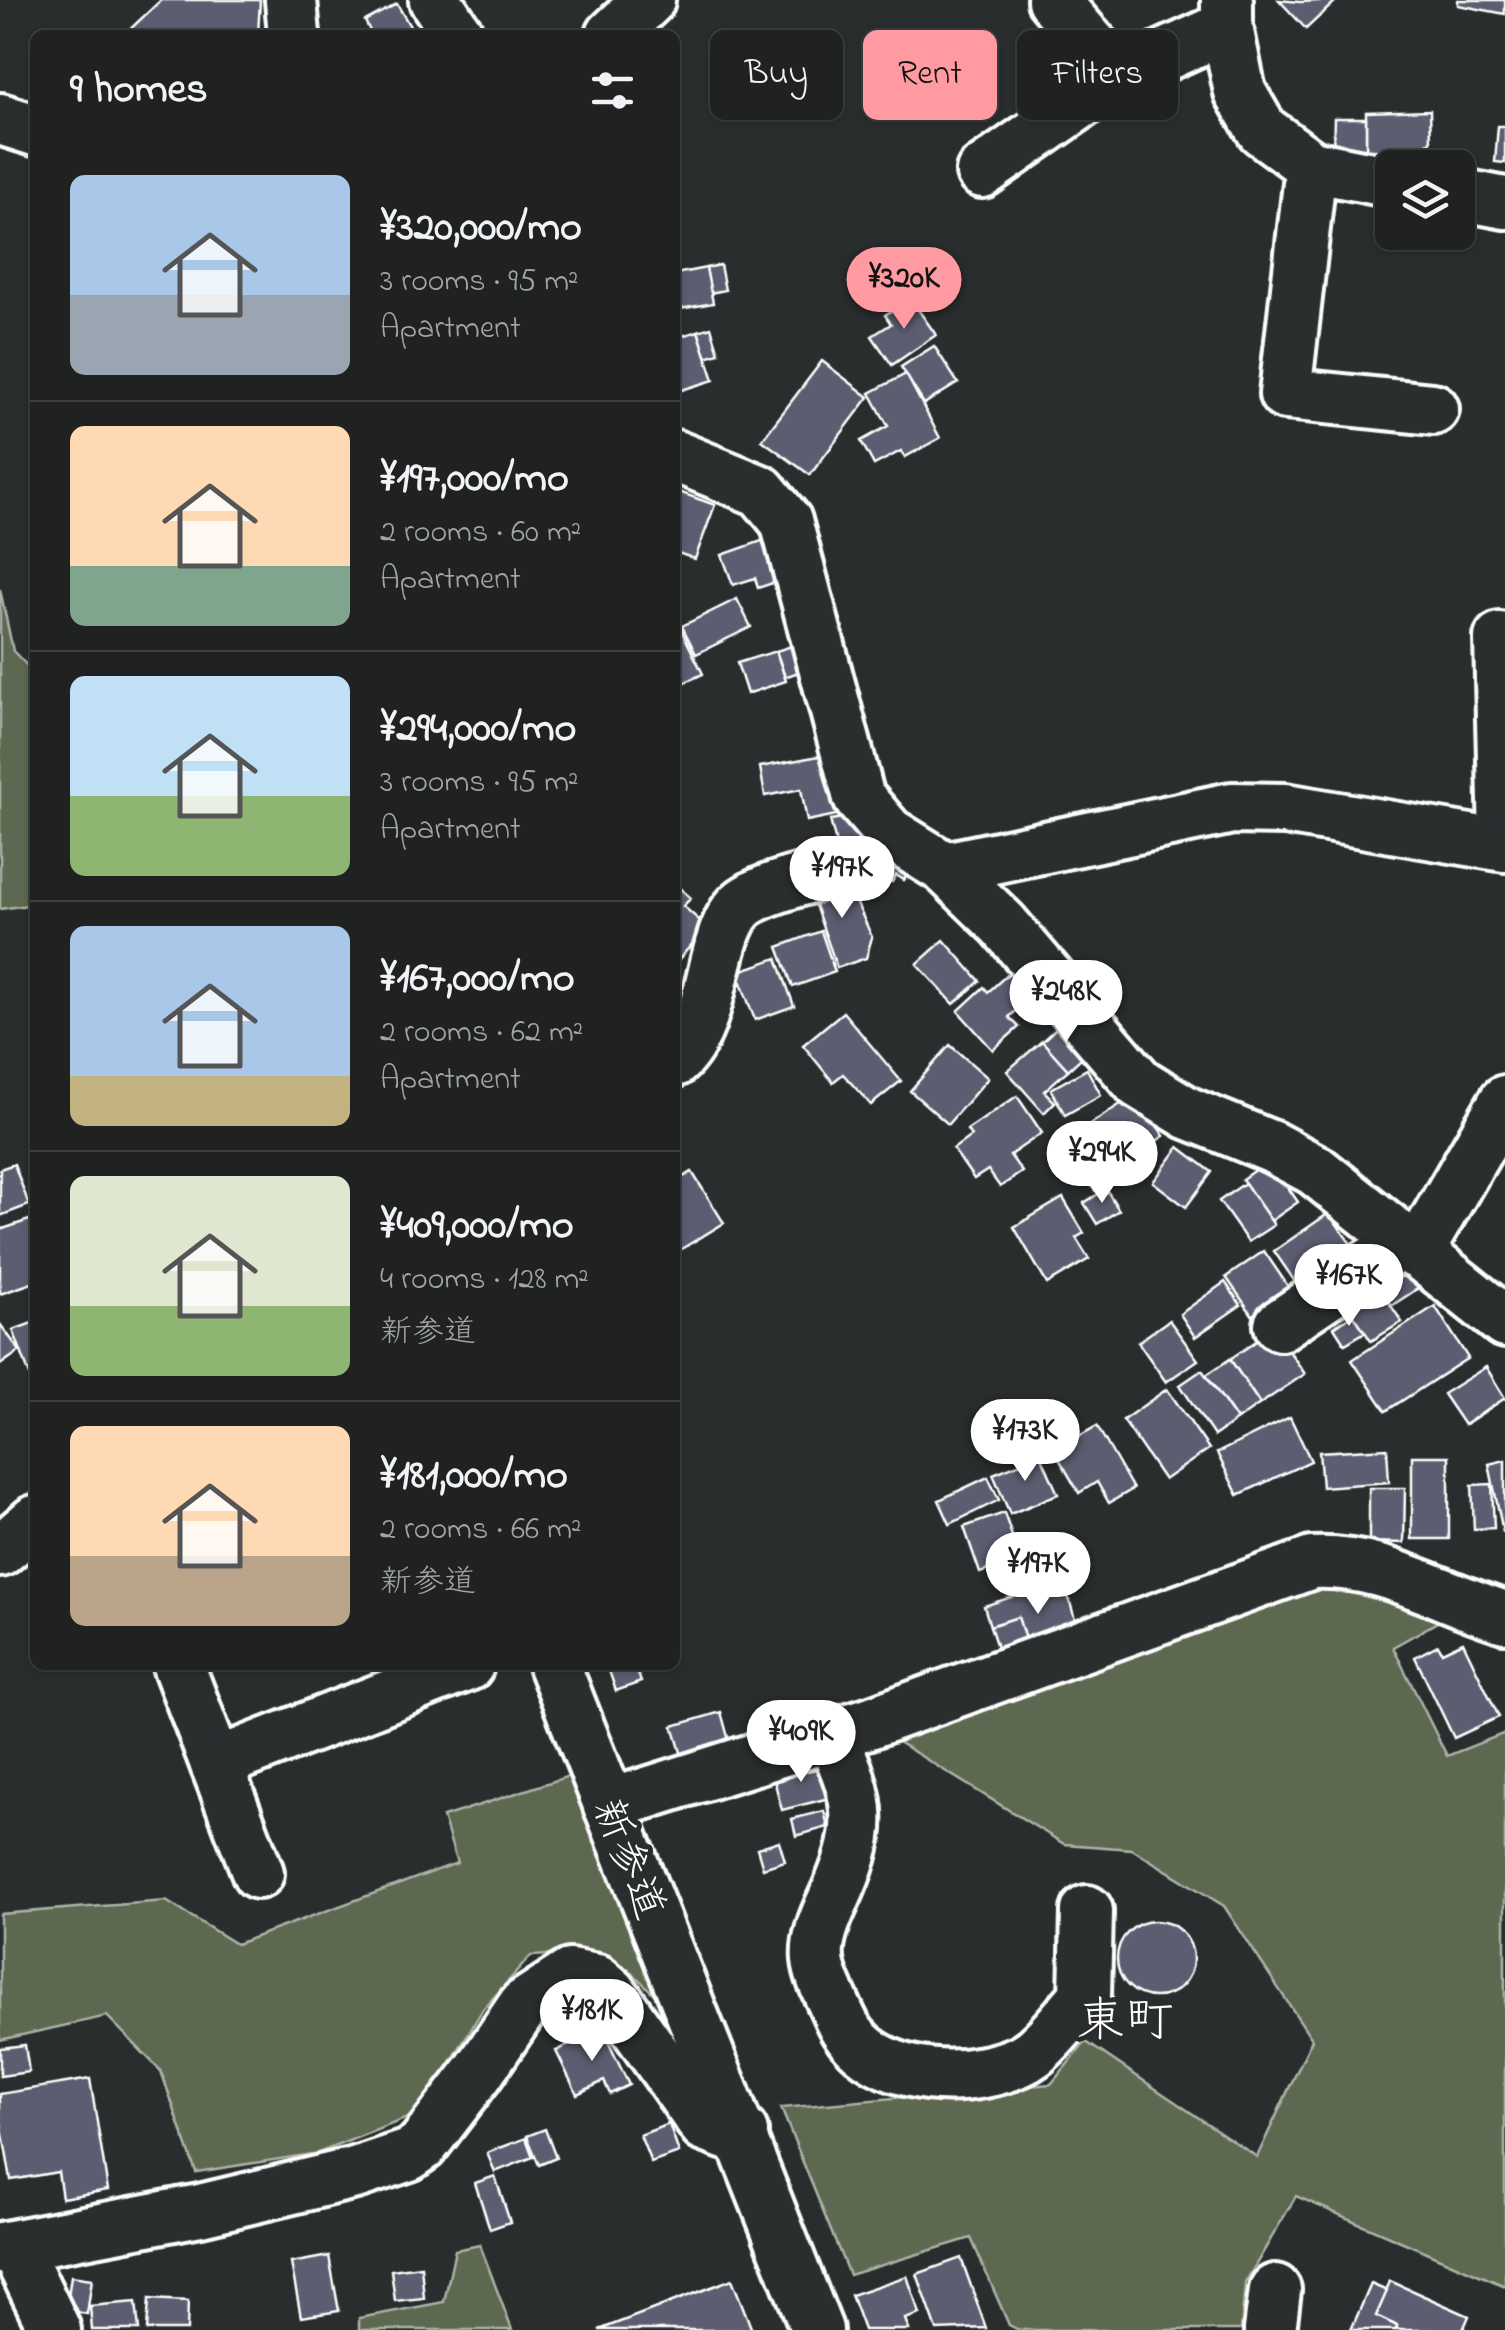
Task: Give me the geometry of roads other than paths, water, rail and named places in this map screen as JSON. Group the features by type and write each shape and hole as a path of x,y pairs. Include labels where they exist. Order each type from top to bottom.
{"street":[{"path":"290,0 293,30"},
{"path":"435,0 455,30"},
{"path":"617,30 648,0"},
{"path":"1053,0 1079,30"},
{"path":"1178,42 1227,14 1240,92 1262,130 1311,166 1375,179"},
{"path":"0,119 30,128"},
{"path":"982,172 1056,120"},
{"path":"1311,166 1286,394 1432,409"},
{"path":"1475,197 1505,203"},
{"path":"680,458 761,491 786,521 860,798 889,833 945,868 1003,924 1139,1084 1188,1113 1272,1147 1315,1170 1505,1322"},
{"path":"945,868 1232,808 1285,809 1505,843 1500,638"},
{"path":"680,1057 702,1024 730,917 748,900 823,873"},
{"path":"1280,1325 1410,1248 1505,1101"},
{"path":"0,1551 30,1525"},
{"path":"609,1804 832,1735 1312,1563 1340,1561 1372,1566 1505,1617"},
{"path":"180,1670 258,1873"},
{"path":"216,1764 455,1670"},
{"name":"新参道","path":"556,1670 742,2132 817,2330"},
{"path":"832,1735 849,1771 858,1804 857,1828 852,1860 822,1924 817,1958 848,2032 876,2056 915,2074 956,2077 998,2069 1032,2054 1085,1997 1087,1911"},
{"path":"55,2330 7,2247 200,2210 356,2173 409,2155 422,2146 478,2073 524,2005 570,1974 597,1980 611,1992 705,2126 726,2134 742,2132"}],"district":[{"name":"東町","path":"1125,2018"}]}
